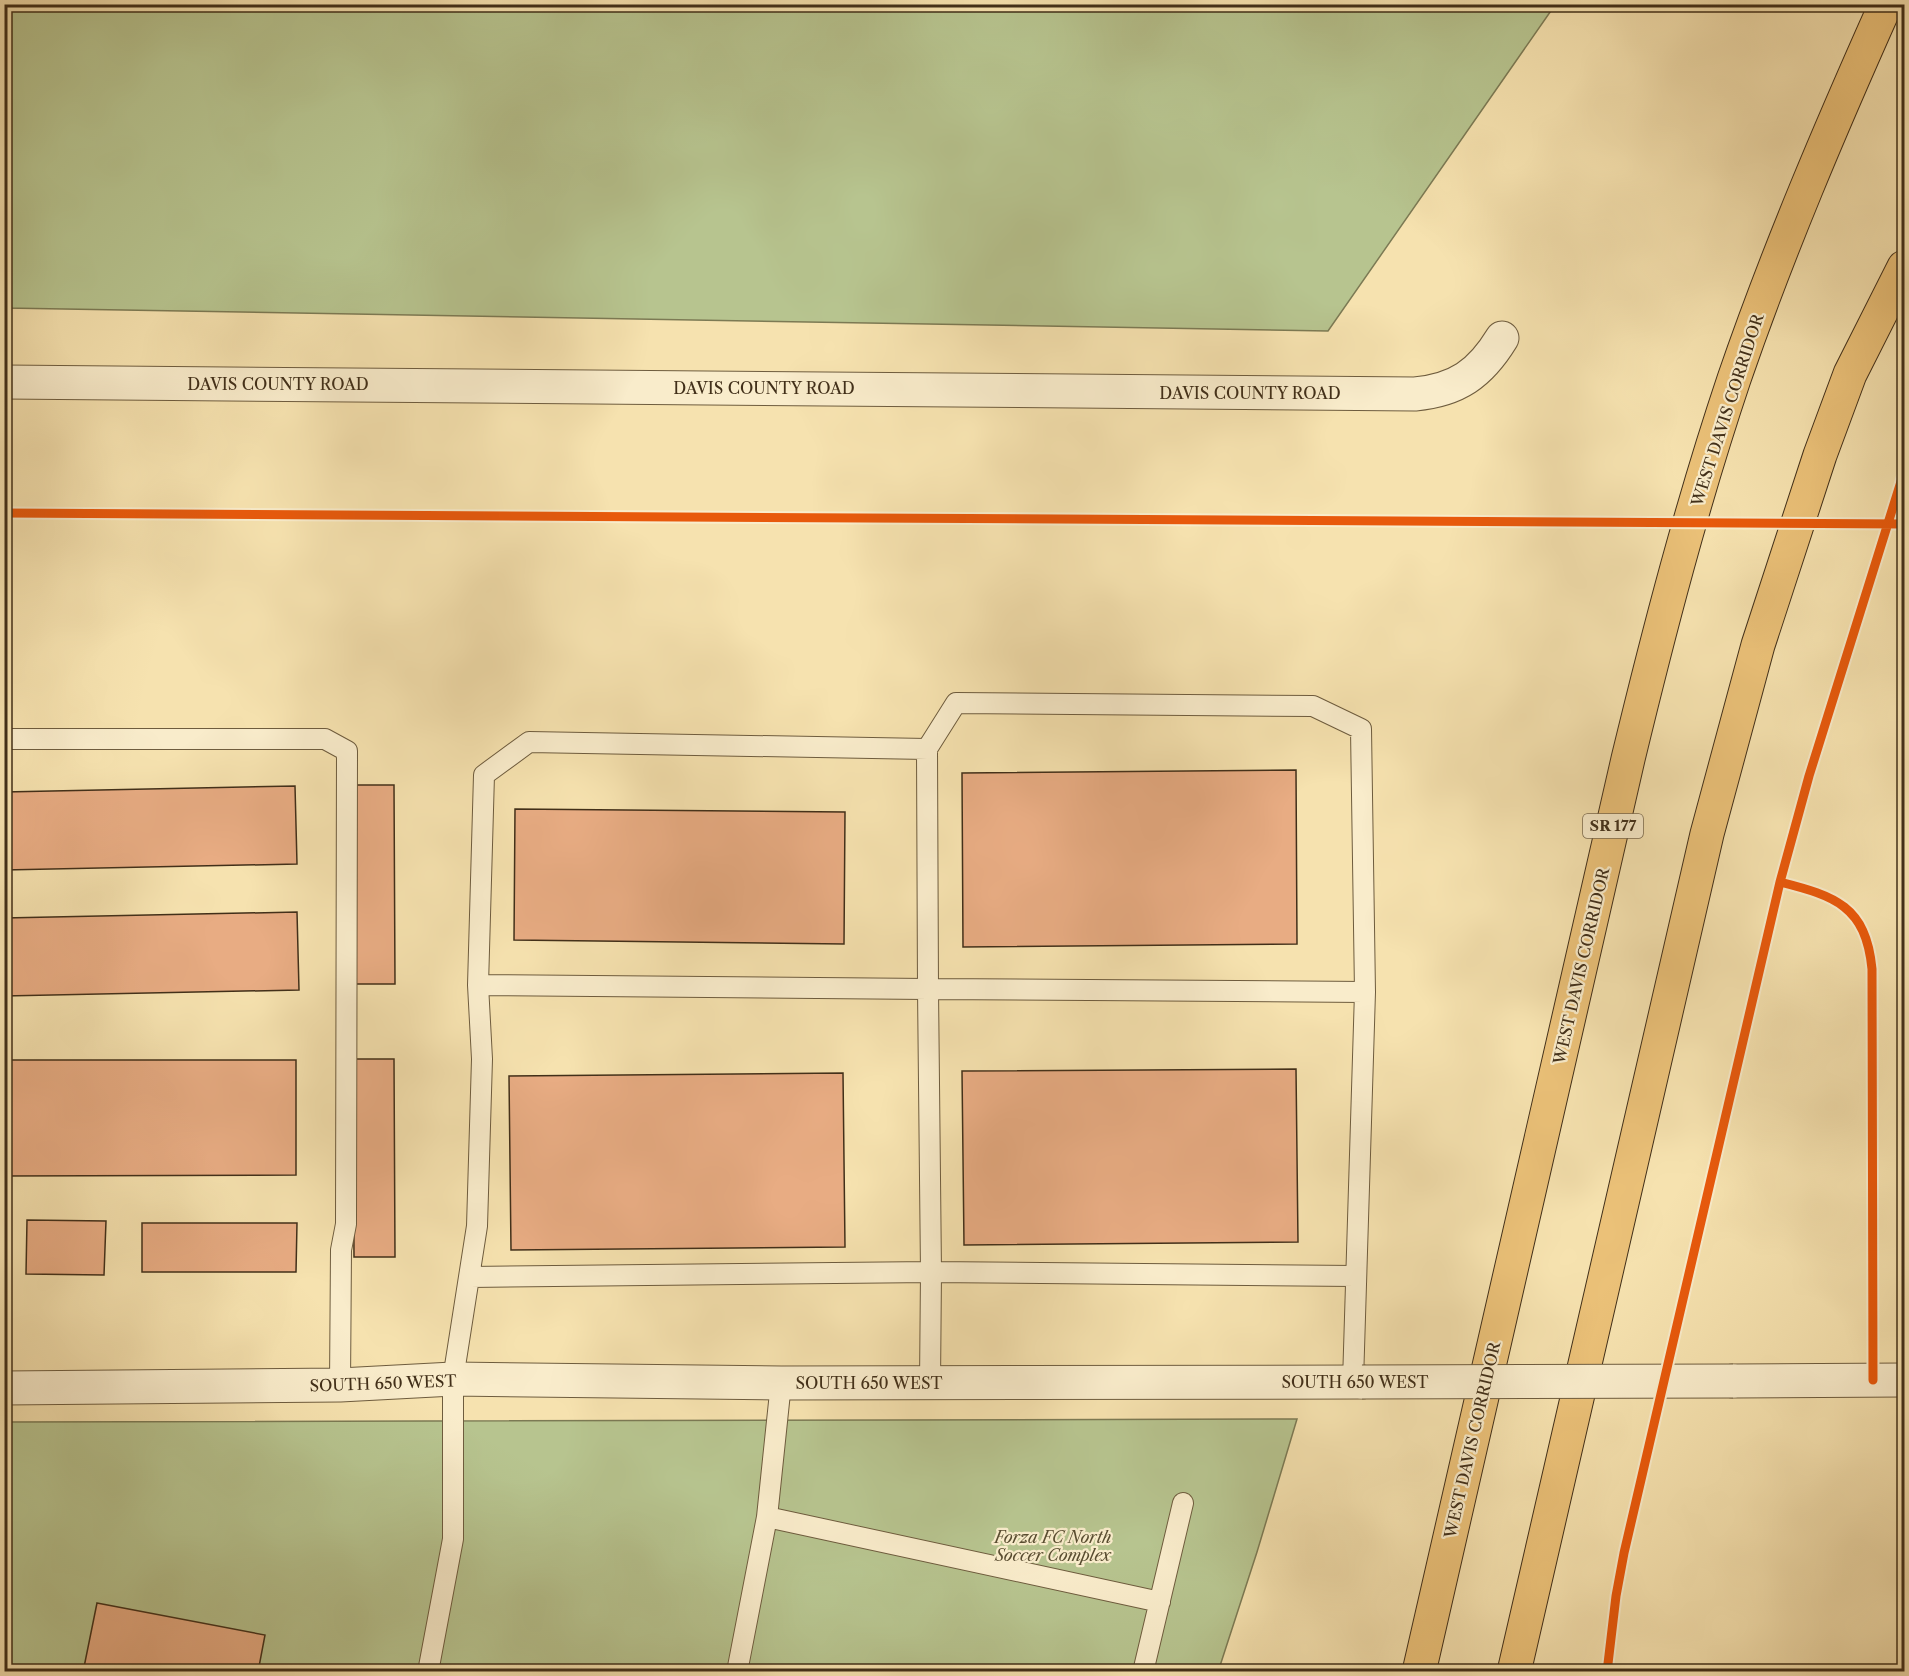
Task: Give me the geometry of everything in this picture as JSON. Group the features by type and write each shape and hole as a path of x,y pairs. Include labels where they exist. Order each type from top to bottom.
{"highway":[{"name":"WEST DAVIS CORRIDOR","path":"1419,1671 1658,632 1731,390 1776,264 1886,4"},
{"path":"1514,1671 1704,844 1739,711 1780,575 1850,374 1905,267"}],"street":[{"name":"DAVIS COUNTY ROAD","path":"4,382 1415,394 1434,392 1468,377 1482,366 1502,338"},
{"name":"SOUTH 650 WEST","path":"4,1388 340,1386 453,1379 781,1383 1905,1380"}],"lane":[{"path":"930,1383 927,749 956,703 1313,706 1361,729 1365,992 1355,1276 1357,1382"},
{"path":"4,739 325,739 347,750 346,1224 341,1250 340,1386"},
{"path":"428,1671 453,1539 453,1379 477,1226 482,1059 478,985 484,775 529,742 927,749"},
{"path":"478,985 1365,992"},
{"path":"470,1277 931,1272 1355,1276"},
{"path":"737,1671 767,1517 781,1383"},
{"path":"1143,1671 1184,1503"},
{"path":"767,1517 1160,1602"}],"green space":[{"path":"5,4 1555,5 1328,331 5,308"},
{"name":"Forza FC North Soccer Complex","path":"1297,1419 1218,1672 5,1671 4,1422"}],"building":[{"path":"1296,770 1297,944 963,947 962,773"},
{"path":"352,785 394,785 395,984 354,984"},
{"path":"295,786 297,864 4,870 4,792"},
{"path":"515,809 845,812 844,944 514,940"},
{"path":"297,912 299,990 4,996 4,918"},
{"path":"353,1059 394,1059 395,1257 354,1257"},
{"path":"4,1060 296,1060 296,1175 4,1176"},
{"path":"1296,1069 1298,1242 964,1245 962,1071"},
{"path":"843,1073 845,1247 511,1250 509,1076"},
{"path":"27,1220 106,1221 104,1275 26,1274"},
{"path":"142,1223 297,1223 296,1272 142,1272"},
{"path":"97,1603 265,1635 258,1672 83,1672"}],"cycle path":[{"path":"1607,1672 1616,1596 1624,1553 1780,882 1809,776 1904,472"},
{"path":"4,513 1904,524"},
{"path":"1780,882 1817,893 1844,907 1855,917 1869,948 1872,969 1873,1380"}]}
